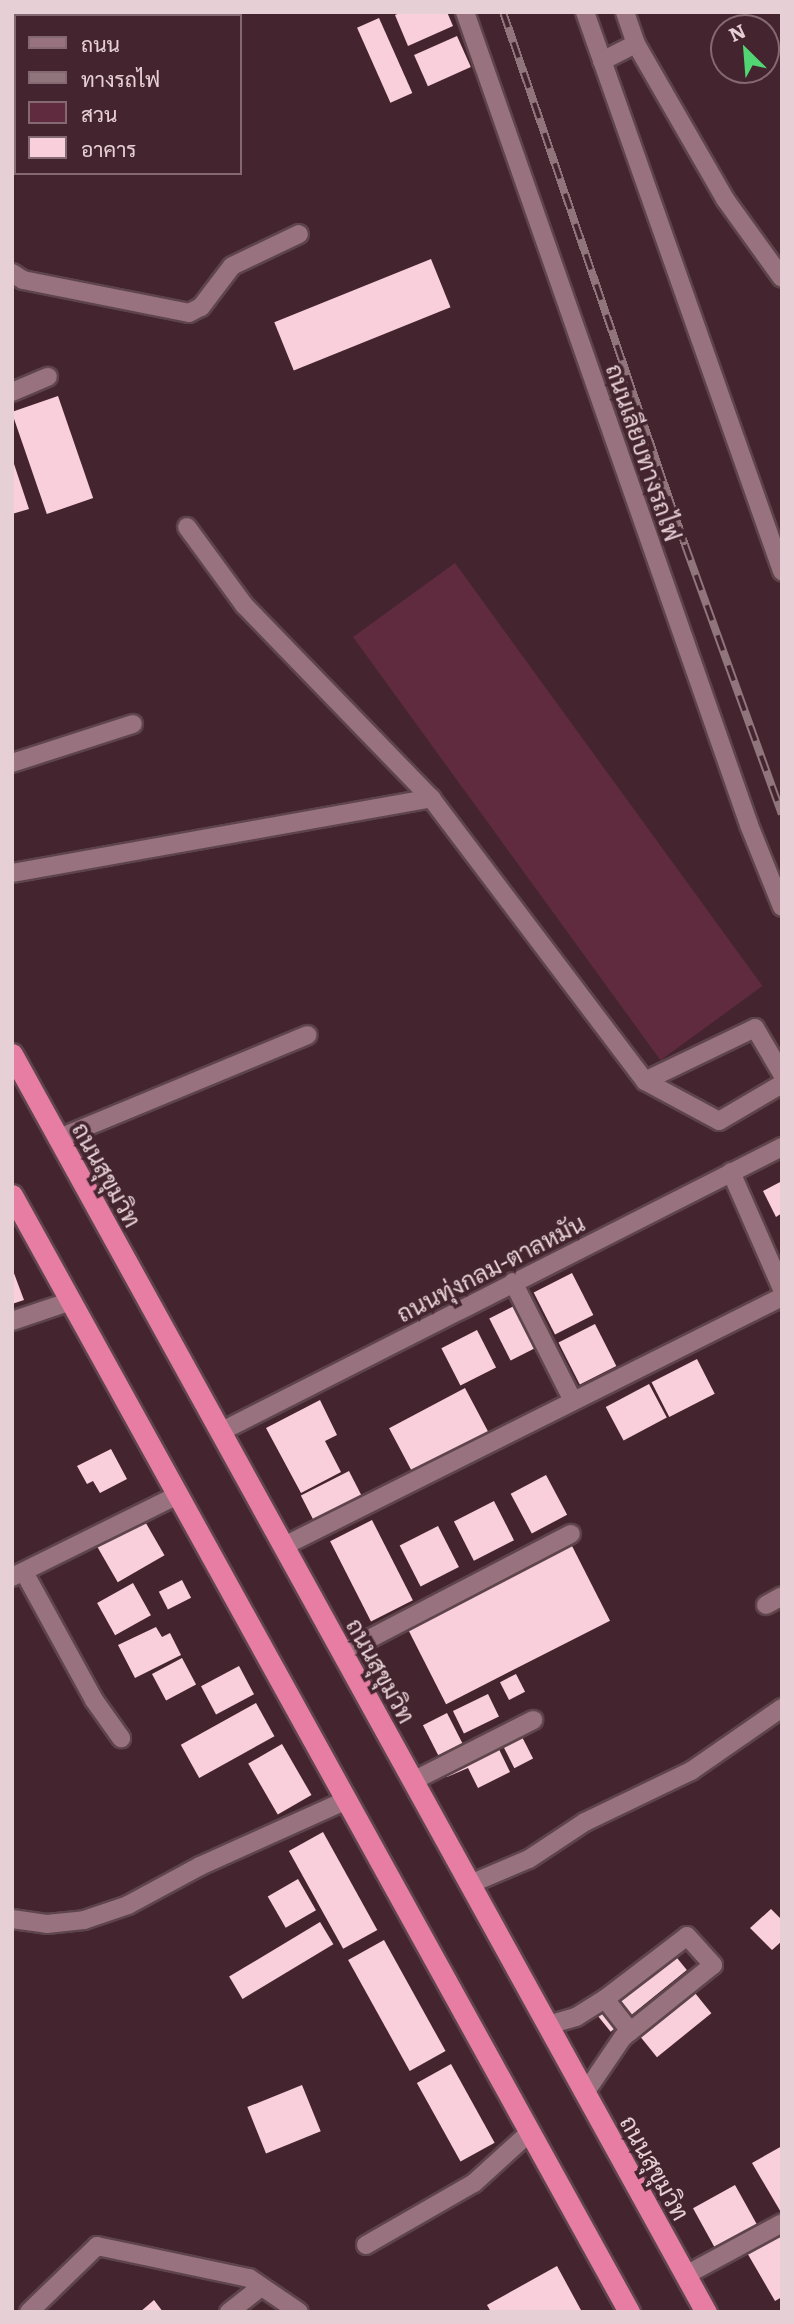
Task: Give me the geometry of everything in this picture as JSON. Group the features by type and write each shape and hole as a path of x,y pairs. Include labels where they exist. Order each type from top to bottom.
{"highway":[{"name":"ถนนสุขุมวิท","path":"12,1054 706,2312"},
{"path":"14,1200 629,2312"}],"street":[{"name":"ถนนเลียบทางรถไฟ","path":"465,12 749,825 782,907"},
{"path":"585,12 782,571"},
{"path":"625,12 636,44 725,199 782,278"},
{"path":"602,61 636,44"},
{"path":"12,273 23,280 189,313 201,307 232,266 299,234"},
{"path":"12,392 48,377"},
{"path":"187,527 244,606 431,798 645,1081 719,1121 782,1084"},
{"path":"12,763 133,724"},
{"path":"12,873 431,798"},
{"path":"645,1081 755,1028 782,1074"},
{"path":"59,1138 308,1035"},
{"name":"ถนนทุ่งกลม-ตาลหมัน","path":"220,1432 782,1147"},
{"path":"732,1172 782,1289"},
{"path":"513,1282 573,1401"},
{"path":"284,1546 782,1297"},
{"path":"12,1321 71,1301"},
{"path":"121,1738 94,1700 18,1574 178,1495"},
{"path":"342,1653 571,1534"},
{"path":"470,1884 529,1859 585,1822 691,1771 782,1708"},
{"path":"413,1781 533,1720"},
{"path":"12,1919 47,1923 84,1920 106,1913 128,1905 200,1866 347,1800"},
{"path":"548,2025 576,2017 605,1999 687,1936 713,1965 630,2031 605,2059 586,2093"},
{"path":"605,1999 630,2031"},
{"path":"366,2245 474,2183 530,2132"},
{"path":"686,2275 782,2223"},
{"path":"29,2312 97,2246 249,2278 299,2312"},
{"path":"229,2312 261,2287"}],"green space":[{"path":"455,563 762,986 660,1060 353,637"}],"building":[{"path":"402,12 447,12 453,26 408,46 395,15"},
{"path":"379,18 412,93 390,103 357,28"},
{"path":"457,36 471,67 428,86 414,55"},
{"path":"431,259 450,307 294,371 274,322"},
{"path":"58,396 93,498 47,514 12,412"},
{"path":"12,458 29,509 12,514"},
{"path":"782,1181 782,1213 776,1217 763,1191"},
{"path":"12,1268 24,1300 12,1304"},
{"path":"572,1273 593,1315 555,1334 534,1293"},
{"path":"516,1305 537,1347 511,1360 489,1319"},
{"path":"595,1324 616,1366 580,1384 558,1343"},
{"path":"477,1330 496,1367 460,1386 441,1348"},
{"path":"697,1359 715,1394 669,1417 652,1382"},
{"path":"649,1384 667,1418 624,1441 606,1407"},
{"path":"465,1388 488,1432 413,1473 389,1428"},
{"path":"320,1400 337,1435 325,1441 341,1472 301,1493 266,1428"},
{"path":"111,1449 127,1479 100,1493 93,1481 87,1484 77,1466"},
{"path":"349,1471 361,1495 313,1520 301,1496"},
{"path":"546,1475 567,1515 532,1534 511,1494"},
{"path":"494,1501 514,1540 474,1561 454,1521"},
{"path":"143,1518 164,1555 118,1582 96,1545"},
{"path":"372,1520 413,1600 371,1622 330,1541"},
{"path":"438,1526 459,1567 421,1587 400,1546"},
{"path":"571,1544 610,1621 446,1704 407,1628"},
{"path":"182,1580 191,1598 168,1610 159,1592"},
{"path":"133,1583 151,1615 115,1635 97,1603"},
{"path":"156,1627 162,1637 170,1633 181,1655 135,1678 118,1645"},
{"path":"182,1658 196,1684 166,1700 152,1674"},
{"path":"239,1666 254,1694 216,1714 201,1686"},
{"path":"516,1674 525,1692 509,1700 500,1682"},
{"path":"488,1694 499,1716 464,1734 453,1711"},
{"path":"256,1703 274,1736 199,1778 181,1745"},
{"path":"447,1713 462,1743 438,1756 423,1725"},
{"path":"519,1731 533,1759 514,1768 500,1741"},
{"path":"495,1741 510,1772 478,1788 468,1768 447,1777 442,1767"},
{"path":"282,1744 312,1795 278,1815 248,1764"},
{"path":"323,1832 377,1930 343,1949 289,1851"},
{"path":"298,1879 316,1910 286,1928 268,1896"},
{"path":"771,1909 782,1920 782,1941 772,1950 750,1928"},
{"path":"320,1922 333,1944 243,1999 229,1977"},
{"path":"384,1940 446,2051 410,2071 348,1960"},
{"path":"673,1953 687,1970 611,2032 597,2015"},
{"path":"695,1993 711,2013 657,2057 641,2037"},
{"path":"451,2064 495,2143 461,2162 417,2083"},
{"path":"302,2085 321,2131 266,2153 247,2107"},
{"path":"782,2146 782,2214 752,2163"},
{"path":"735,2185 759,2228 717,2251 693,2208"},
{"path":"779,2231 782,2236 782,2297 775,2301 746,2251"},
{"path":"557,2266 582,2312 491,2312 487,2305"},
{"path":"154,2300 163,2312 140,2312"}],"railway":[{"path":"503,12 685,545 782,814"}]}
